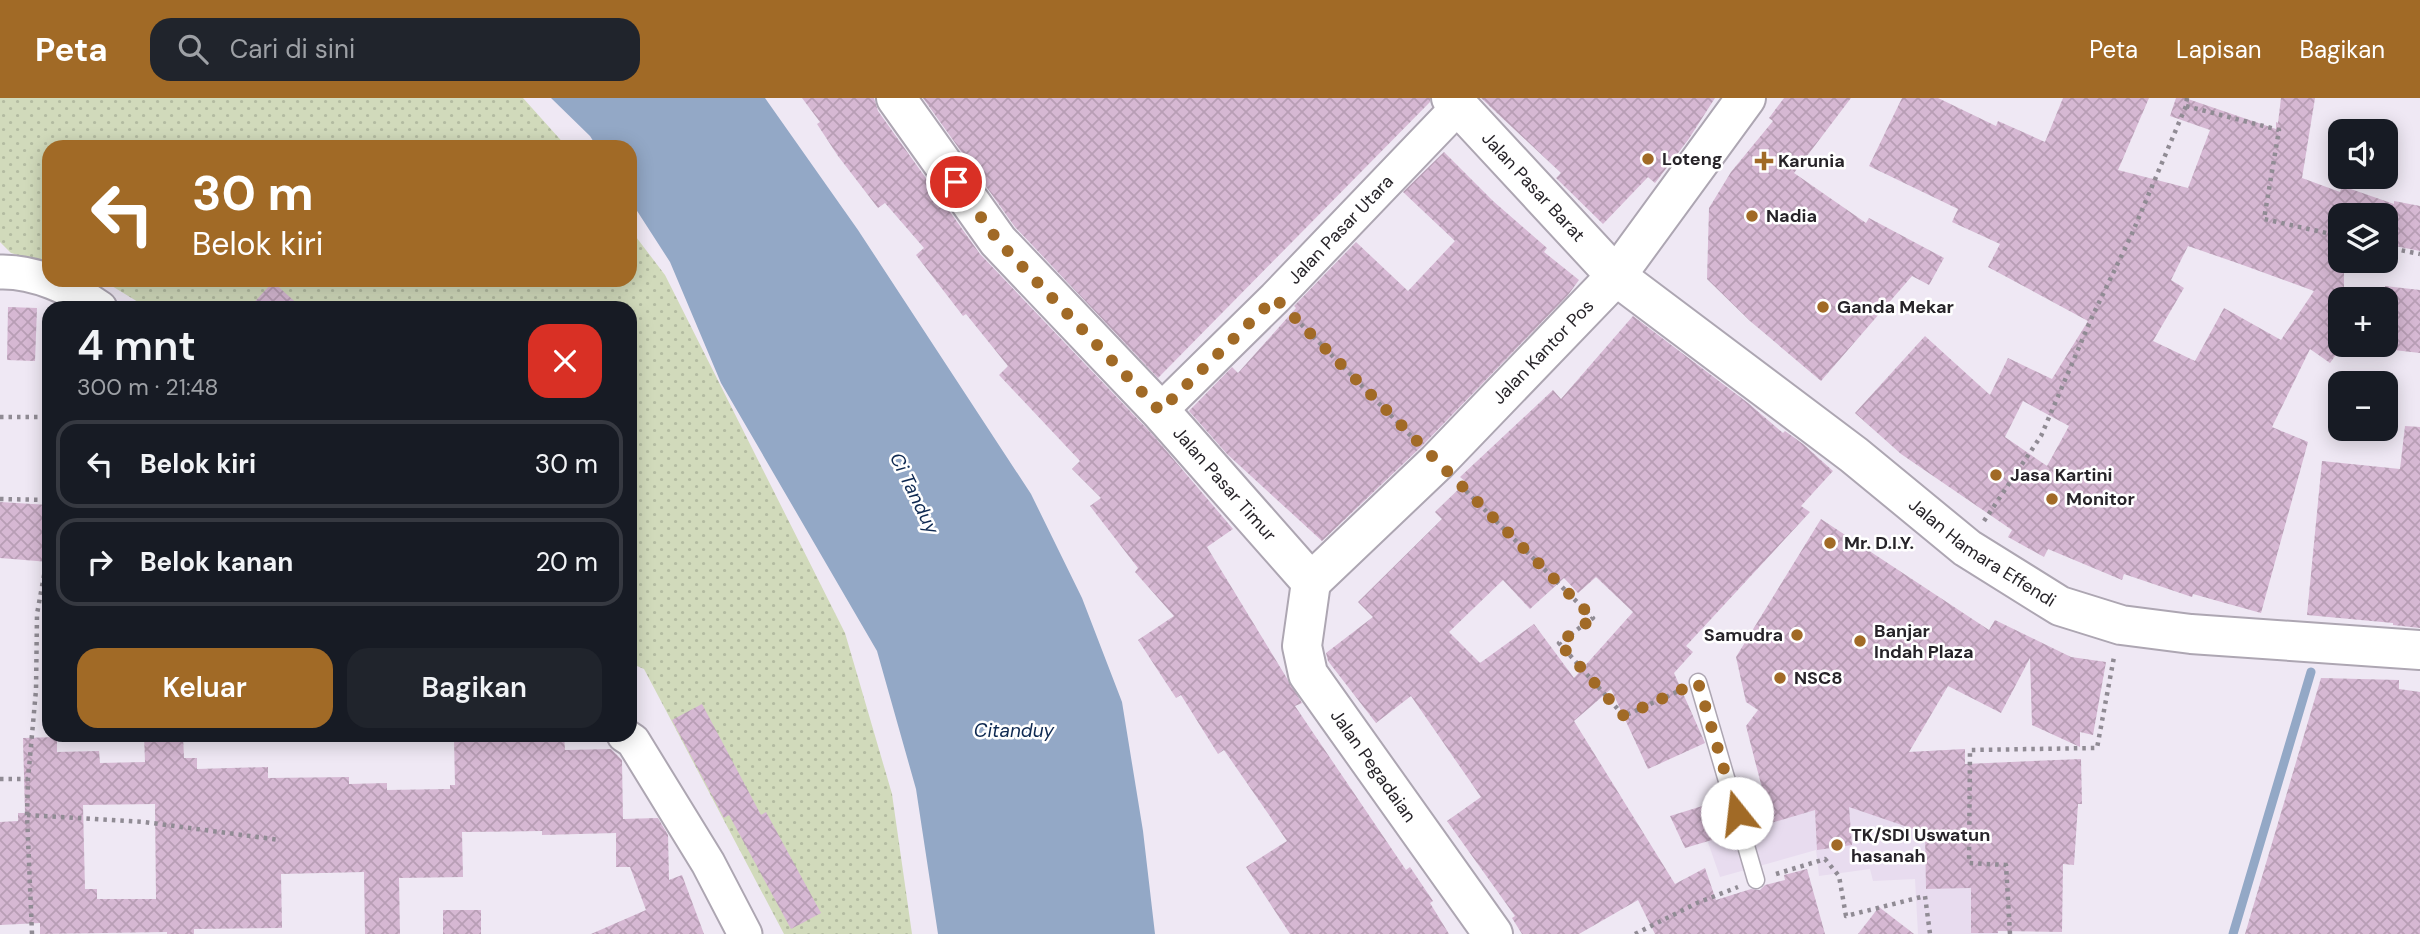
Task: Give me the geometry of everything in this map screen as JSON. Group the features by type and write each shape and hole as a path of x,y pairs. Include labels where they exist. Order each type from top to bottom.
{"street":[{"name":"Jalan Pasar Timur","path":"896,98 998,241 1160,411 1311,582"},
{"name":"Jalan Kantor Pos","path":"1311,582 1437,462 1616,276 1746,98"},
{"name":"Jalan Pasar Utara","path":"1160,411 1275,298 1455,102"},
{"name":"Jalan Pasar Barat","path":"1455,102 1616,276"},
{"path":"0,272 13,272 42,280"},
{"name":"Jalan Hamara Effendi","path":"1616,276 1854,455 1966,548 2060,606 2121,625 2191,634 2420,650"},
{"path":"63,287 90,301"},
{"name":"Jalan Pegadaian","path":"1311,582 1302,646 1308,674 1493,934"},
{"path":"634,742 708,863 744,934"}],"lane":[{"path":"1698,682 1756,880"}],"path":[{"path":"1966,548 2041,436 2092,317 2131,236 2187,98"},
{"path":"2186,106 2279,130 2264,219 2328,233"},
{"path":"2398,250 2420,254"},
{"path":"1275,298 1593,618 1559,643 1624,716 1698,682"},
{"path":"0,417 42,417"},
{"path":"0,499 42,500"},
{"path":"33,934 27,815 36,690 37,614 42,586"},
{"path":"2010,934 2006,865 1969,863 1970,751 2097,748 2121,625"},
{"path":"0,779 28,779"},
{"path":"27,815 144,822 280,840"},
{"path":"1636,934 1698,903 1756,880 1825,859 1839,876 1846,916 1925,896 1930,934"}],"shaded area":[{"name":"TK/SDI Uswatun hasanah","path":"1965,749 1965,867 2001,869 1998,934 1918,934 1915,879 1873,881 1870,869 1819,876 1816,850 1720,877 1696,808 1781,781 1909,752"}],"green space":[{"path":"0,98 523,98 561,140 42,140 42,262 11,253 0,242"},
{"path":"637,238 665,275 845,633 892,794 912,934 784,934 644,669 637,666 637,301 136,301 114,287 637,287"}],"water":[{"name":"Citanduy","path":"551,98 765,98 858,230 1031,494 1082,598 1122,702 1143,831 1155,934 938,934 916,789 877,651 721,383 670,262 637,211 637,140 593,140"}],"building":[{"path":"802,98 874,98 878,111 980,254 1152,434 1233,529 1207,547 1302,703 1295,706 1406,870 1410,867 1433,901 1430,903 1449,934 1290,934 1246,867 1287,841 1224,750 1218,754 1181,695 1176,698 1138,640 1174,616 1135,572 1138,568 1090,506 1101,498 1072,469 1080,461 999,375 1008,366 966,314 963,316 916,255 924,248 885,203 878,208 838,156 817,124 820,122"},
{"path":"923,98 1430,98 1430,102 1158,378 1015,227"},
{"path":"1481,98 1715,98 1688,140 1655,183 1648,177 1603,224 1556,178 1561,173"},
{"path":"1784,98 1851,98 1794,173 1866,223 1869,218 1944,258 1929,285 1912,276 1821,381 1750,321 1707,279 1709,208 1731,172 1773,121 1769,118"},
{"path":"1902,98 1938,98 1996,126 1998,121 2045,142 2063,98 2149,98 2118,170 2188,188 2210,130 2170,116 2176,98 2185,98 2276,129 2281,98 2315,98 2302,178 2328,189 2340,192 2341,189 2351,189 2391,203 2328,203 2328,273 2344,273 2344,287 2328,287 2328,357 2334,357 2330,363 2310,349 2272,427 2308,442 2261,613 2193,594 2192,597 2124,574 2122,580 2048,549 2044,557 2008,537 2012,530 1901,454 1855,413 1925,336 1990,395 2008,358 2052,379 2088,321 1988,267 2000,244 1952,222 1958,209 1869,166","holes":["2188,246 2314,291 2281,340 2224,308 2195,361 2153,341 2184,288 2171,280","2023,401 2069,426 2047,466 2005,437"]},
{"path":"1444,152 1493,201 1547,248 1544,252 1579,280 1568,295 1422,446 1322,541 1227,454 1189,411 1232,367 1238,373 1296,308 1294,306 1356,242 1408,291 1455,241 1403,192"},
{"path":"2394,201 2420,206 2420,251 2398,247 2398,203"},
{"path":"268,287 279,287 294,301 255,301"},
{"path":"2398,287 2420,290 2420,353 2398,350"},
{"path":"8,307 37,308 35,361 7,360"},
{"path":"1633,316 1748,403 1783,433 1785,431 1803,444 1833,471 1801,506 1810,512 1686,646 1693,652 1674,673 1705,743 1648,769 1611,689 1574,721 1675,884 1705,868 1716,900 1751,889 1760,890 1765,885 1785,880 1784,875 1807,869 1825,934 1655,934 1638,900 1579,934 1522,934 1512,918 1515,916 1447,821 1481,797 1411,696 1376,723 1328,661 1326,653 1373,617 1358,602 1442,519 1435,512 1466,482 1460,477 1553,390 1561,399","holes":["1596,577 1633,612 1574,678 1534,624 1480,663 1449,632 1503,580 1530,609 1564,578 1578,593"]},
{"path":"2405,426 2420,427 2420,628 2307,615 2322,461 2400,469"},
{"path":"0,502 42,505 42,561 0,558"},
{"path":"1821,519 1989,630 1995,620 2071,657 2106,662 2093,735 2080,732 2080,747 2032,725 2030,658 2001,713 1948,686 1909,752 1965,749 1965,764 2081,759 2082,804 2078,804 2074,865 2063,864 2062,932 1971,933 1971,888 1926,889 1925,833 1849,807 1852,845 1817,850 1815,810 1771,823 1746,726 1758,710 1746,702 1736,657"},
{"path":"2321,678 2399,680 2399,689 2420,692 2420,934 2245,934"},
{"path":"702,704 761,815 766,812 821,913 791,929 729,815 724,818 672,720"},
{"path":"42,737 42,742 57,742 57,752 99,751 100,763 145,762 144,742 183,742 184,758 197,758 197,769 268,767 268,778 349,777 349,784 387,783 387,790 450,789 450,785 455,785 454,742 564,742 565,750 611,749 622,760 623,819 658,818 668,835 669,880 682,875 704,934 591,934 646,910 630,867 616,867 616,833 542,835 542,831 462,832 463,877 399,878 400,934 365,934 364,872 281,874 282,928 194,929 194,934 40,934 40,923 0,925 0,822 18,821 18,813 25,813 23,738","holes":["155,804 156,899 97,899 97,889 85,889 83,805"]},
{"path":"1722,800 1732,834 1685,848 1670,816"},
{"path":"1879,907 1914,934 1858,934"},
{"path":"443,910 481,910 481,934 443,934"}],"waterway":[{"path":"2233,934 2311,672"}],"place":[{"name":"Loteng","path":"1648,159"},
{"name":"Karunia","path":"1764,161"},
{"name":"Nadia","path":"1752,216"},
{"name":"Ganda Mekar","path":"1823,307"},
{"name":"Jasa Kartini","path":"1996,475"},
{"name":"Monitor","path":"2052,499"},
{"name":"Mr. D.I.Y.","path":"1830,543"},
{"name":"Samudra","path":"1797,635"},
{"name":"Banjar Indah Plaza","path":"1860,641"},
{"name":"NSC8","path":"1780,678"},
{"name":"TK/SDI Uswatun hasanah","path":"1837,845"}],"route":[{"path":"956,182 998,241 1160,411 1275,298 1593,618 1559,643 1624,716 1698,682 1737,813"}],"water label":[{"name":"Ci Tanduy","path":"915,493"}]}
